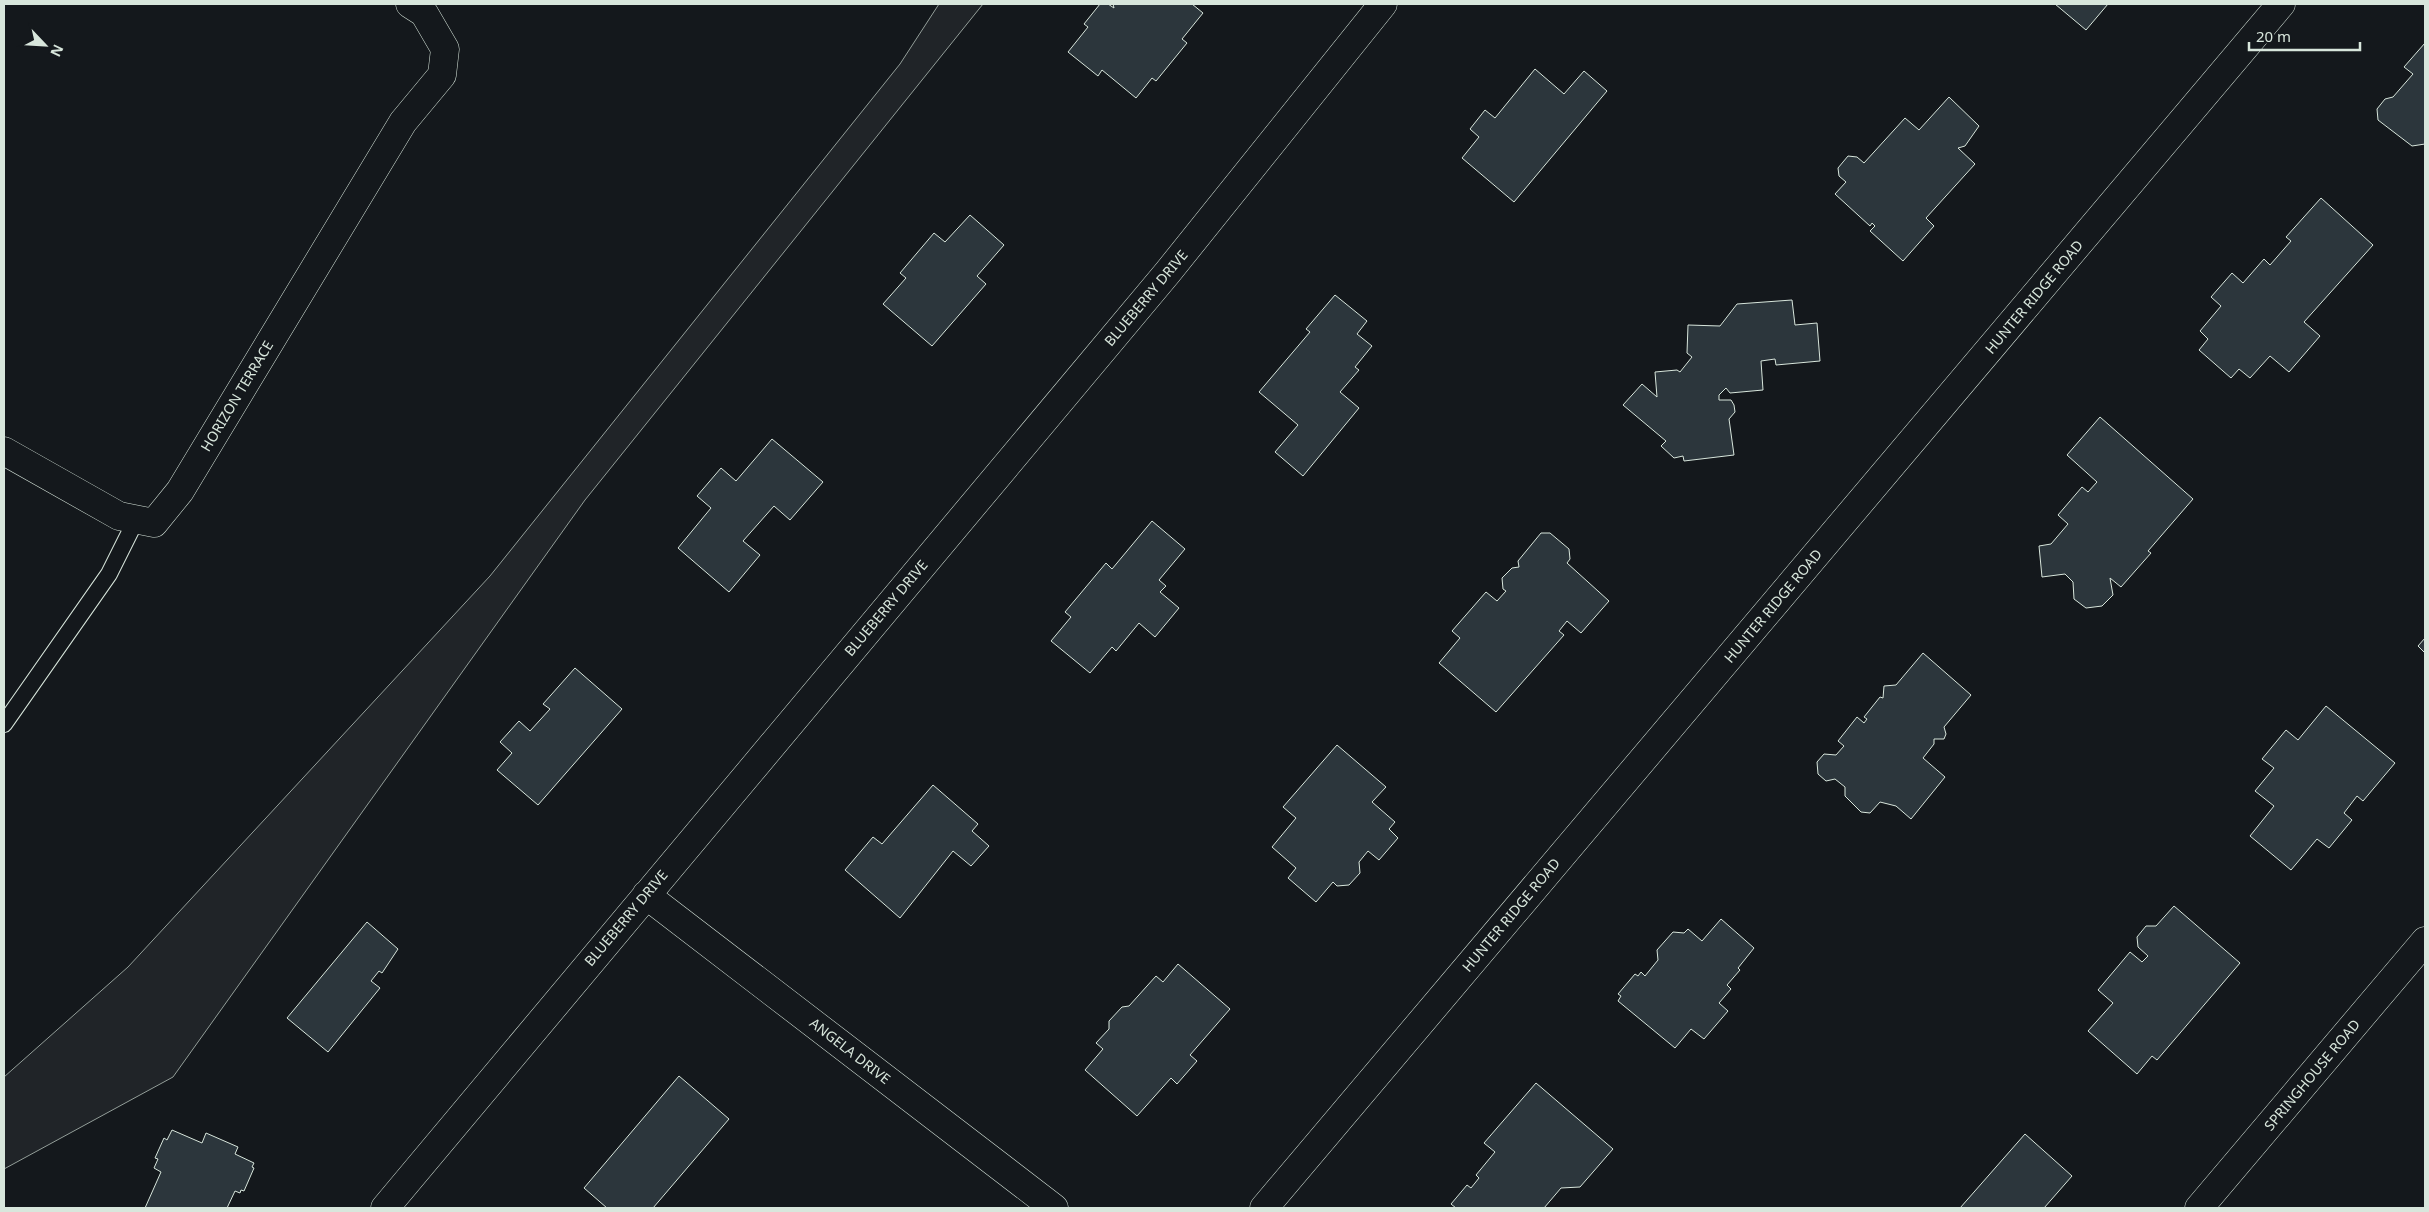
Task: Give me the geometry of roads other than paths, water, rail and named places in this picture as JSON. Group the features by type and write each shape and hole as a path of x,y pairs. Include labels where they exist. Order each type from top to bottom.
{"street":[{"name":"HORIZON TERRACE","path":"4,451 119,516 154,523 180,491 403,122 442,75 445,49 424,12 410,4"},
{"name":"BLUEBERRY DRIVE","path":"385,1208 1168,272 1383,4"},
{"name":"HUNTER RIDGE ROAD","path":"1264,1208 2281,4"},
{"name":"ANGELA DRIVE","path":"646,895 1054,1208"},
{"name":"SPRINGHOUSE ROAD","path":"2200,1208 2425,942"}],"lane":[{"path":"4,724 109,574 136,520"}]}
